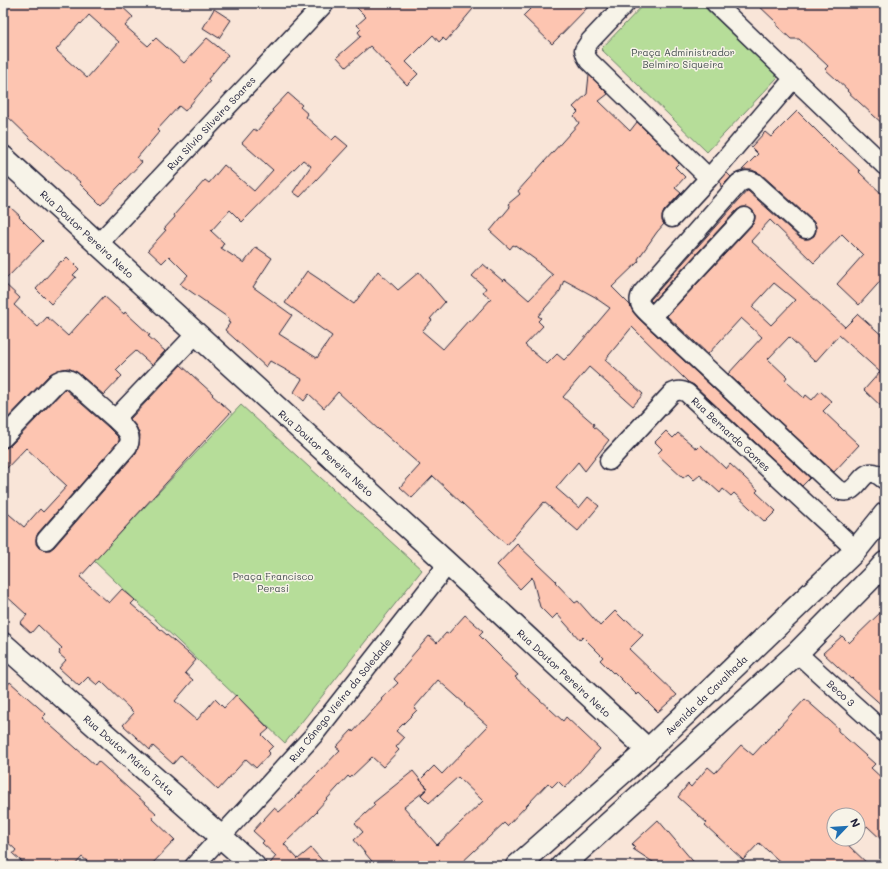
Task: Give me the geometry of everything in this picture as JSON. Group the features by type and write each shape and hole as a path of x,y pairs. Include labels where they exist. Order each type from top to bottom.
{"street":[{"name":"Rua Silvio Silveira Soares","path":"98,244 325,3"},
{"path":"626,3 590,41 584,50 586,56 589,61 709,178"},
{"path":"715,3 885,166"},
{"path":"672,218 709,178 794,78"},
{"name":"Rua Doutor Pereira Neto","path":"3,157 448,564 648,750"},
{"path":"806,229 754,182 744,180 739,183 642,292 639,297 639,302 652,317 837,489 842,492 847,492 865,476 874,473 885,480"},
{"path":"652,317 745,217"},
{"path":"115,419 196,334"},
{"path":"3,438 62,378 68,378 72,381 115,419 130,436 128,446 46,540"},
{"name":"Rua Bernardo Gomes","path":"609,461 672,393 682,390 856,550"},
{"name":"Avenida da Cavalhada","path":"517,866 648,750 856,550 885,514"},
{"path":"562,866 797,653 885,563"},
{"name":"Rua Cônego Vieira da Soledade","path":"194,866 313,736 448,564"},
{"name":"Rua Doutor Mário Totta","path":"3,644 254,866"},
{"name":"Beco 3","path":"797,653 885,733"}],"green space":[{"name":"Praça Administrador Belmiro Siqueira","path":"645,3 700,3 778,77 707,152 601,49"},
{"name":"Praça Francisco Perasi","path":"241,405 422,570 285,743 94,561"}],"building":[{"path":"11,3 118,3 133,17 125,26 148,46 156,38 184,63 207,38 228,55 208,79 210,81 185,111 179,106 157,130 159,132 137,158 142,162 101,205 79,183 80,182 33,141 3,112 3,12","holes":["89,15 119,42 87,78 56,50"]},
{"path":"352,3 478,3 446,41 443,38 439,42 433,35 406,62 418,74 407,85 370,46 346,67 337,57 361,36 358,32 361,29 357,25 366,17"},
{"path":"536,3 592,3 552,44 523,16"},
{"path":"756,3 885,3 885,126 825,69 828,66 799,39 791,39"},
{"path":"214,9 231,20 219,38 203,28"},
{"path":"589,75 608,94 599,101 630,131 637,122 679,163 675,167 685,177 675,188 681,193 664,211 662,221 664,224 638,259 639,261 612,287 630,305 633,312 639,319 810,478 802,486 694,385 688,382 632,327 605,360 643,394 633,406 589,367 563,397 594,424 593,426 609,440 585,471 578,462 556,488 579,508 588,497 599,506 578,531 544,502 507,545 433,476 412,498 400,487 420,465 338,392 324,408 309,394 304,401 294,392 302,379 270,361 266,367 225,330 230,323 228,322 230,319 180,284 188,275 169,256 162,263 148,250 166,230 164,229 175,217 174,215 205,180 209,183 224,165 254,191 273,170 242,143 254,129 257,131 273,112 272,110 288,93 302,105 300,107 308,114 306,117 332,140 336,136 348,146 300,197 293,192 311,166 303,160 242,222 230,210 211,231 224,243 221,248 244,263 256,247 272,258 253,287 292,315 279,334 317,358 332,336 285,303 307,271 354,304 378,271 398,290 419,272 445,302 422,331 443,349 469,320 471,321 491,299 483,292 486,288 472,276 483,264 503,281 505,279 529,300 553,275 539,264 540,263 515,245 513,245 510,249 490,231 510,207 508,204 520,194 518,191 579,123 574,116 578,112 573,107 587,94","holes":["564,280 597,298 610,308 564,360 557,354 547,364 525,345 543,326 538,321 541,318 538,316 560,291"]},
{"path":"797,111 885,197 885,276 859,305 837,284 863,255 842,234 814,263 770,220 751,241 845,327 858,314 885,338 885,410 864,390 880,372 839,335 815,362 789,337 768,359 787,377 785,380 804,398 806,395 812,400 820,391 832,402 823,411 859,445 834,472 728,374 762,337 741,318 708,354 667,316 753,224 755,214 752,210 747,207 742,207 737,210 652,302 650,300 747,191 799,237 809,239 814,236 816,226 813,221 761,174 752,170 742,170 758,154 751,147 765,132 771,137","holes":["774,283 795,300 771,325 752,307"]},
{"path":"727,173 731,177 721,187 720,181"},
{"path":"3,202 20,216 19,217 43,241 3,282"},
{"path":"67,257 79,269 73,275 76,277 51,304 36,289 61,261 62,262"},
{"path":"3,282 20,298 14,305 38,327 47,317 68,336 104,296 124,314 125,312 165,351 152,365 136,351 116,370 122,376 104,395 77,372 68,368 58,370 50,374 3,423"},
{"path":"181,365 231,412 80,577 109,603 122,589 135,600 131,604 196,660 185,673 193,680 175,701 197,720 215,699 224,708 236,695 269,729 262,735 273,746 268,751 270,753 256,768 246,759 218,790 181,755 173,764 153,746 150,750 123,725 134,713 101,681 97,685 88,677 79,686 59,668 66,660 59,654 59,651 62,648 38,625 31,633 20,623 27,615 3,593 3,509 24,527 40,509 43,512 67,486 26,448 3,472 3,448 11,445 65,389 119,438 119,441 38,533 36,544 39,548 50,550 136,453 140,435 136,426 130,419"},
{"path":"666,431 673,438 678,433 697,449 701,445 726,469 730,464 758,490 756,492 776,511 765,522 734,493 731,496 723,489 720,493 700,475 694,480 688,474 683,478 657,454 662,449 655,442"},
{"path":"517,544 556,581 555,582 575,603 578,601 600,626 615,611 643,635 629,649 677,695 658,712 639,693 637,695 600,660 603,657 583,637 580,640 557,614 552,619 540,607 532,577 520,589 497,565"},
{"path":"885,608 885,708 823,653 842,636 849,643"},
{"path":"465,615 483,631 479,635 518,675 515,677 563,721 566,717 600,749 565,788 558,781 552,787 548,783 507,826 504,823 458,866 376,866 354,840 363,832 355,823 375,805 373,803 413,771 420,780 434,766 442,774 488,726 438,680 414,708 417,710 396,731 404,738 396,747 399,750 383,767 372,757 350,778 348,776 316,811 317,812 284,844 298,859 311,848 327,866 268,866 276,856 262,843 264,841 253,831 274,808 279,812 293,799 340,750 336,747 352,730 353,732 382,700 381,699 398,683 394,679 429,636 437,643 446,633 448,634","holes":["458,777 483,801 437,845 404,807 427,789 421,795 429,803"]},
{"path":"10,682 46,714 42,718 95,765 98,761 156,813 152,817 153,819 175,840 150,866 93,866 82,857 74,866 27,866 13,854 16,850 3,838 3,691"},
{"path":"805,699 838,728 838,731 875,764 871,768 885,781 885,843 867,826 866,827 866,807 826,807 826,847 850,847 870,866 785,866 759,843 743,860 705,825 707,823 678,797 688,784 691,787 708,767 715,773 741,745 753,755"},
{"path":"658,820 697,866 659,866 633,849 635,847 632,844"}]}
